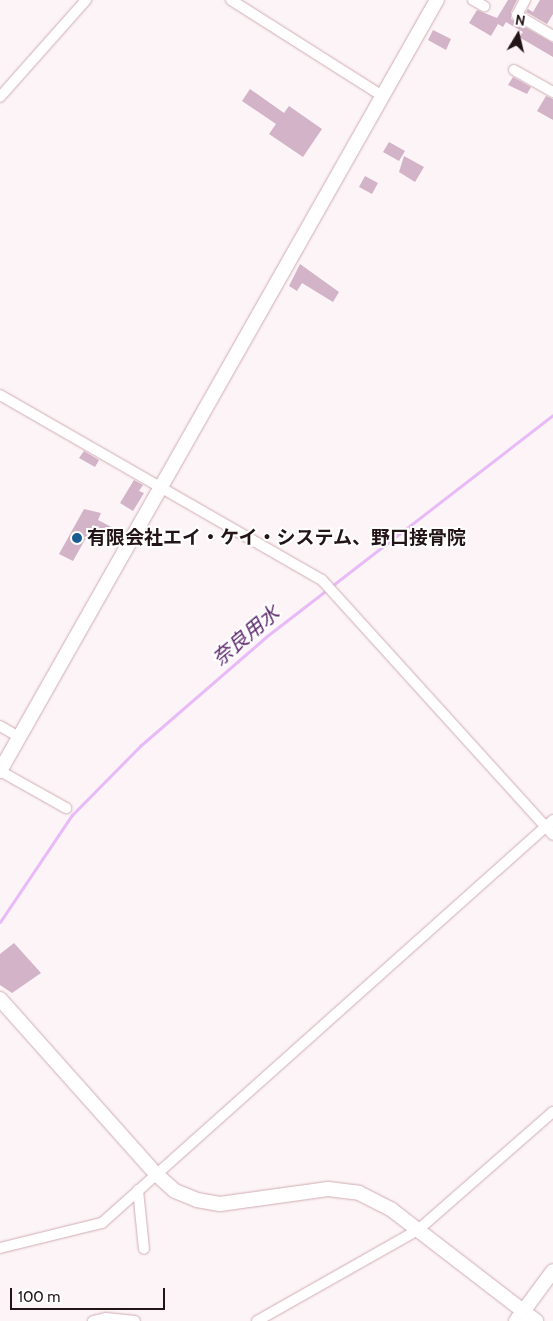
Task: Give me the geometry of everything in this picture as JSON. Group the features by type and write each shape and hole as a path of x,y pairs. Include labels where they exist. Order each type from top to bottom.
{"street":[{"path":"231,0 382,96"},
{"path":"66,808 0,771 437,0"},
{"path":"473,0 484,6"},
{"path":"525,0 516,16 553,36"},
{"path":"0,97 80,2"},
{"path":"514,70 553,92"},
{"path":"0,395 322,580 549,823 553,835"},
{"path":"0,726 19,737"},
{"path":"0,1248 102,1223 549,823"},
{"path":"0,999 156,1174 175,1191 220,1204 328,1189 359,1193 374,1199 418,1230 519,1316 536,1321"},
{"path":"257,1321 418,1230 553,1112"},
{"path":"138,1190 144,1249"},
{"path":"519,1316 553,1271"},
{"path":"93,1321 106,1318 135,1321"}],"building":[{"path":"508,0 517,0 511,12 511,19 553,43 553,57 519,37 523,32 506,22 503,27 498,24 491,36 469,23 477,10 497,18"},
{"path":"540,0 553,0 553,14 547,24 526,12 528,9 533,12"},
{"path":"433,30 451,39 446,50 428,40"},
{"path":"513,77 531,87 527,94 508,85"},
{"path":"250,89 284,113 289,106 322,129 303,157 269,134 276,124 242,101"},
{"path":"546,96 553,99 553,120 537,111"},
{"path":"389,142 405,151 399,161 383,152"},
{"path":"404,156 424,167 415,182 399,172"},
{"path":"365,176 378,183 372,194 359,187"},
{"path":"300,264 339,292 333,302 302,283 297,291 289,286"},
{"path":"84,451 99,460 95,467 79,458"},
{"path":"134,480 143,485 139,491 144,493 133,511 120,503"},
{"name":"有限会社エイ・ケイ・システム、野口接骨院","path":"84,509 101,513 98,520 121,532 116,543 91,529 73,561 59,554"},
{"path":"14,943 41,973 12,993 0,985 0,954"}],"waterway":[{"name":"奈良用水","path":"0,922 72,815 140,746 267,636 553,415"}],"place":[{"name":"有限会社エイ・ケイ・システム、野口接骨院","path":"77,538"}]}
